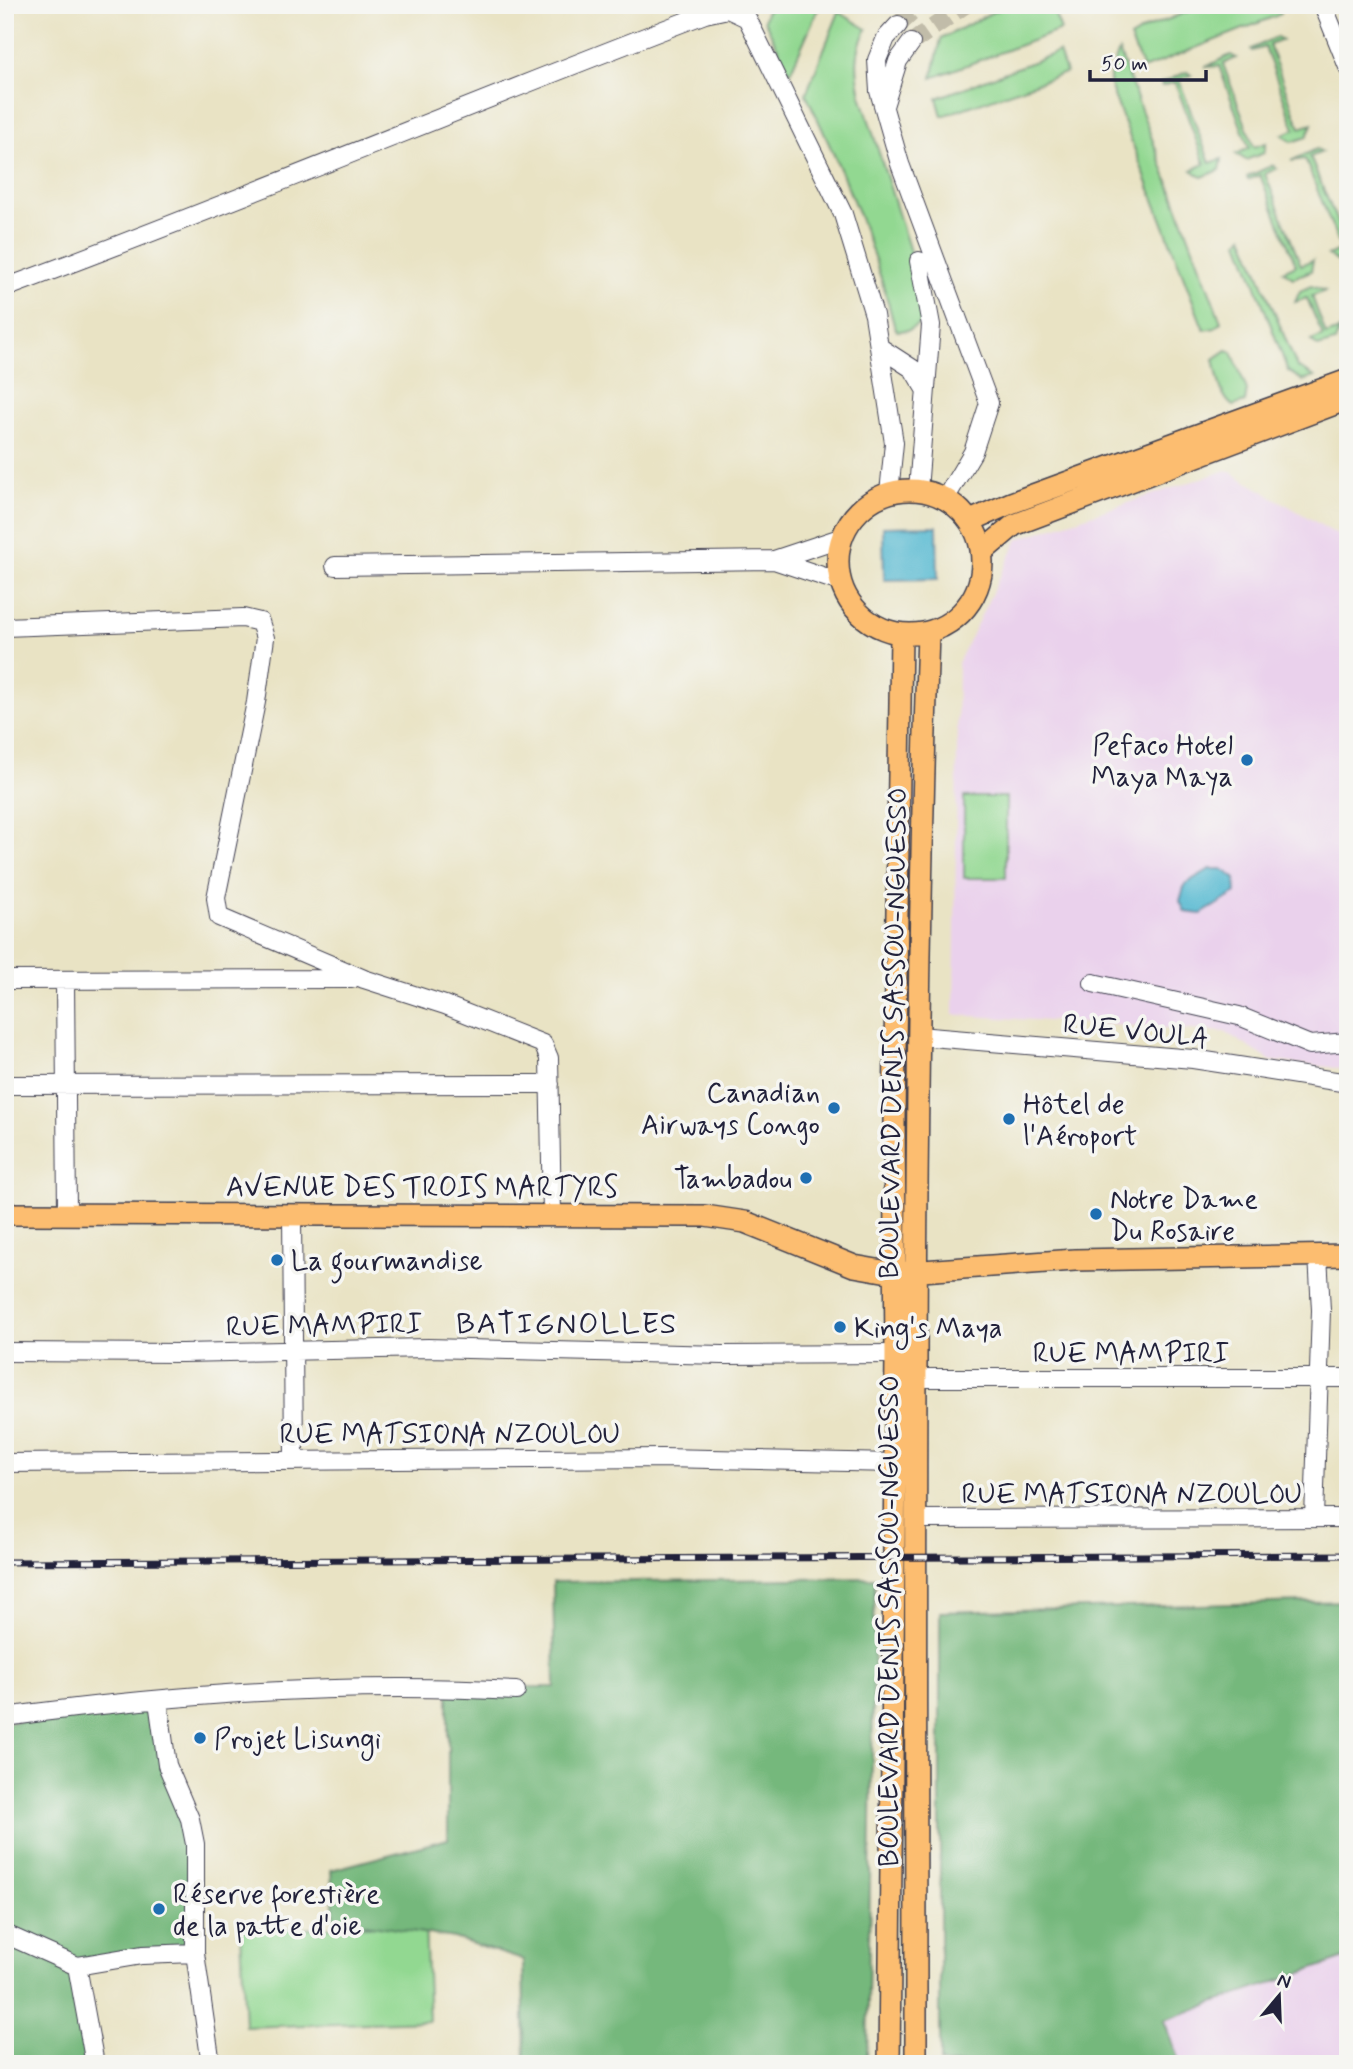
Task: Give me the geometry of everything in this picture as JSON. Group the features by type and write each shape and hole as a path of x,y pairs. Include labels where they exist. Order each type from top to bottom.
{"main road":[{"path":"970,521 1011,503 1348,380"},
{"path":"982,552 1014,525 1348,399"},
{"path":"918,490 944,499 970,521 982,552 981,581 968,607 950,623 929,633 901,634 874,625 853,607 840,582 838,554 846,527 864,506 890,493 918,490"},
{"name":"BOULEVARD DENIS SASSOU-NGUESSO","path":"916,2064 915,1378 918,1036 929,633"},
{"name":"BOULEVARD DENIS SASSOU-NGUESSO","path":"889,2064 896,1354 894,1267 897,730 901,634"},
{"name":"AVENUE DES TROIS MARTYRS","path":"5,1214 552,1214 727,1218 854,1266 916,1267 1348,1255"},
{"name":"AVENUE DES TROIS MARTYRS","path":"832,1257 894,1267"},
{"path":"854,1266 877,1283 895,1307"}],"street":[{"path":"1323,5 1348,67"},
{"path":"5,288 160,230 404,129 693,18 728,9 747,18 838,203 874,314 894,443 890,493"},
{"path":"898,25 886,38 876,66 883,109 900,164 989,403 973,452 944,499"},
{"path":"883,109 898,61 911,43"},
{"path":"918,490 931,325 919,261"},
{"path":"879,347 913,369 925,389"},
{"path":"335,566 774,560 843,537"},
{"path":"774,560 840,582"},
{"path":"5,627 243,618 260,622 265,638 256,702 215,907 219,917 227,923 364,979 445,1005 543,1044 550,1058 552,1214"},
{"path":"5,980 225,977 364,979"},
{"path":"65,981 67,1213"},
{"path":"1093,983 1239,1016 1310,1045 1348,1042"},
{"name":"RUE VOULA","path":"918,1036 1193,1059 1348,1083"},
{"path":"5,1085 550,1084"},
{"path":"292,1214 294,1461"},
{"path":"1314,1518 1321,1310 1318,1255"},
{"name":"RUE MAMPIRI","path":"5,1352 292,1352 428,1348 723,1355 896,1354"},
{"name":"RUE MAMPIRI","path":"915,1378 1348,1378"},
{"name":"RUE MATSIONA NZOULOU","path":"5,1463 662,1458 894,1463"},
{"name":"RUE MATSIONA NZOULOU","path":"916,1519 1348,1518"},
{"path":"5,1717 114,1702 232,1700 449,1687 516,1691"},
{"path":"158,1701 167,1765 190,1819 195,1844 194,1953 211,2064"},
{"path":"5,1934 77,1966 142,1955 194,1953"},
{"path":"77,1966 95,2064"}],"shaded area":[{"path":"1227,470 1348,541 1348,1069 1271,1061 1225,1032 954,1015 958,663 1018,539"},
{"path":"1348,1957 1348,2064 1180,2064 1164,2020"}],"green space":[{"path":"774,5 820,5 790,73 764,20 766,12"},
{"path":"1006,5 1051,5 1061,30 932,78 941,39"},
{"path":"1204,5 1279,5 1281,14 1143,69 1130,38 1147,28"},
{"path":"839,12 867,29 857,61 861,95 924,296 927,319 909,330 897,331 894,325 877,265 856,208 806,94"},
{"path":"1277,37 1282,40 1269,45 1300,128 1312,124 1307,137 1292,142 1282,135 1295,129 1265,47 1252,51 1251,49"},
{"path":"1119,51 1221,322 1215,328 1205,330 1202,325 1110,85 1110,74"},
{"path":"1059,52 1066,73 942,116 937,98"},
{"path":"1231,55 1236,58 1223,64 1254,147 1266,143 1264,153 1246,160 1236,154 1249,148 1219,66 1205,67"},
{"path":"1187,72 1191,75 1179,80 1210,163 1222,159 1220,170 1202,177 1192,170 1205,164 1175,82 1162,86 1161,83"},
{"path":"1317,149 1322,152 1310,157 1348,248 1348,259 1338,262 1328,255 1341,249 1305,159 1291,161"},
{"path":"1273,165 1277,168 1265,174 1301,265 1313,260 1311,271 1293,278 1283,271 1296,265 1260,175 1248,180 1247,177"},
{"path":"1243,236 1297,367 1315,377 1303,381 1288,371 1239,241"},
{"path":"1311,286 1325,291 1312,296 1326,335 1339,330 1335,342 1318,347 1311,341 1323,336 1307,298 1295,302 1300,291"},
{"path":"1227,350 1232,352 1247,390 1245,402 1233,406 1222,391 1214,359"},
{"path":"964,797 1006,797 1006,878 964,878"},
{"path":"875,1578 867,2064 525,2064 523,1960 454,1938 334,1919 331,1870 448,1839 448,1687 555,1687 553,1582"},
{"path":"1348,1601 1348,1957 1164,2020 1180,2064 940,2064 940,1612"},
{"path":"158,1701 189,1817 195,1953 77,1966 95,2064 5,2064 5,1723"},
{"path":"425,1924 429,2021 245,2027 241,1930"}],"water":[{"path":"937,526 938,579 884,580 883,527"},
{"path":"1210,869 1222,869 1235,878 1236,893 1201,914 1185,912 1180,901 1185,884"}],"tunnel":[{"path":"898,25 920,5"},
{"path":"911,43 965,5"}],"railway":[{"path":"5,1562 1348,1555"}],"place":[{"name":"Pefaco Hotel Maya Maya","path":"1247,760"},
{"name":"Canadian Airways Congo","path":"834,1108"},
{"name":"Hôtel de l'Aéroport","path":"1009,1119"},
{"name":"Tambadou","path":"806,1178"},
{"name":"Notre Dame Du Rosaire","path":"1096,1214"},
{"name":"La gourmandise","path":"277,1260"},
{"name":"King's Maya","path":"840,1327"},
{"name":"Projet Lisungi","path":"200,1738"},
{"name":"Réserve forestière de la patte d'oie","path":"159,1909"}],"district":[{"name":"BATIGNOLLES","path":"567,1323"}]}
